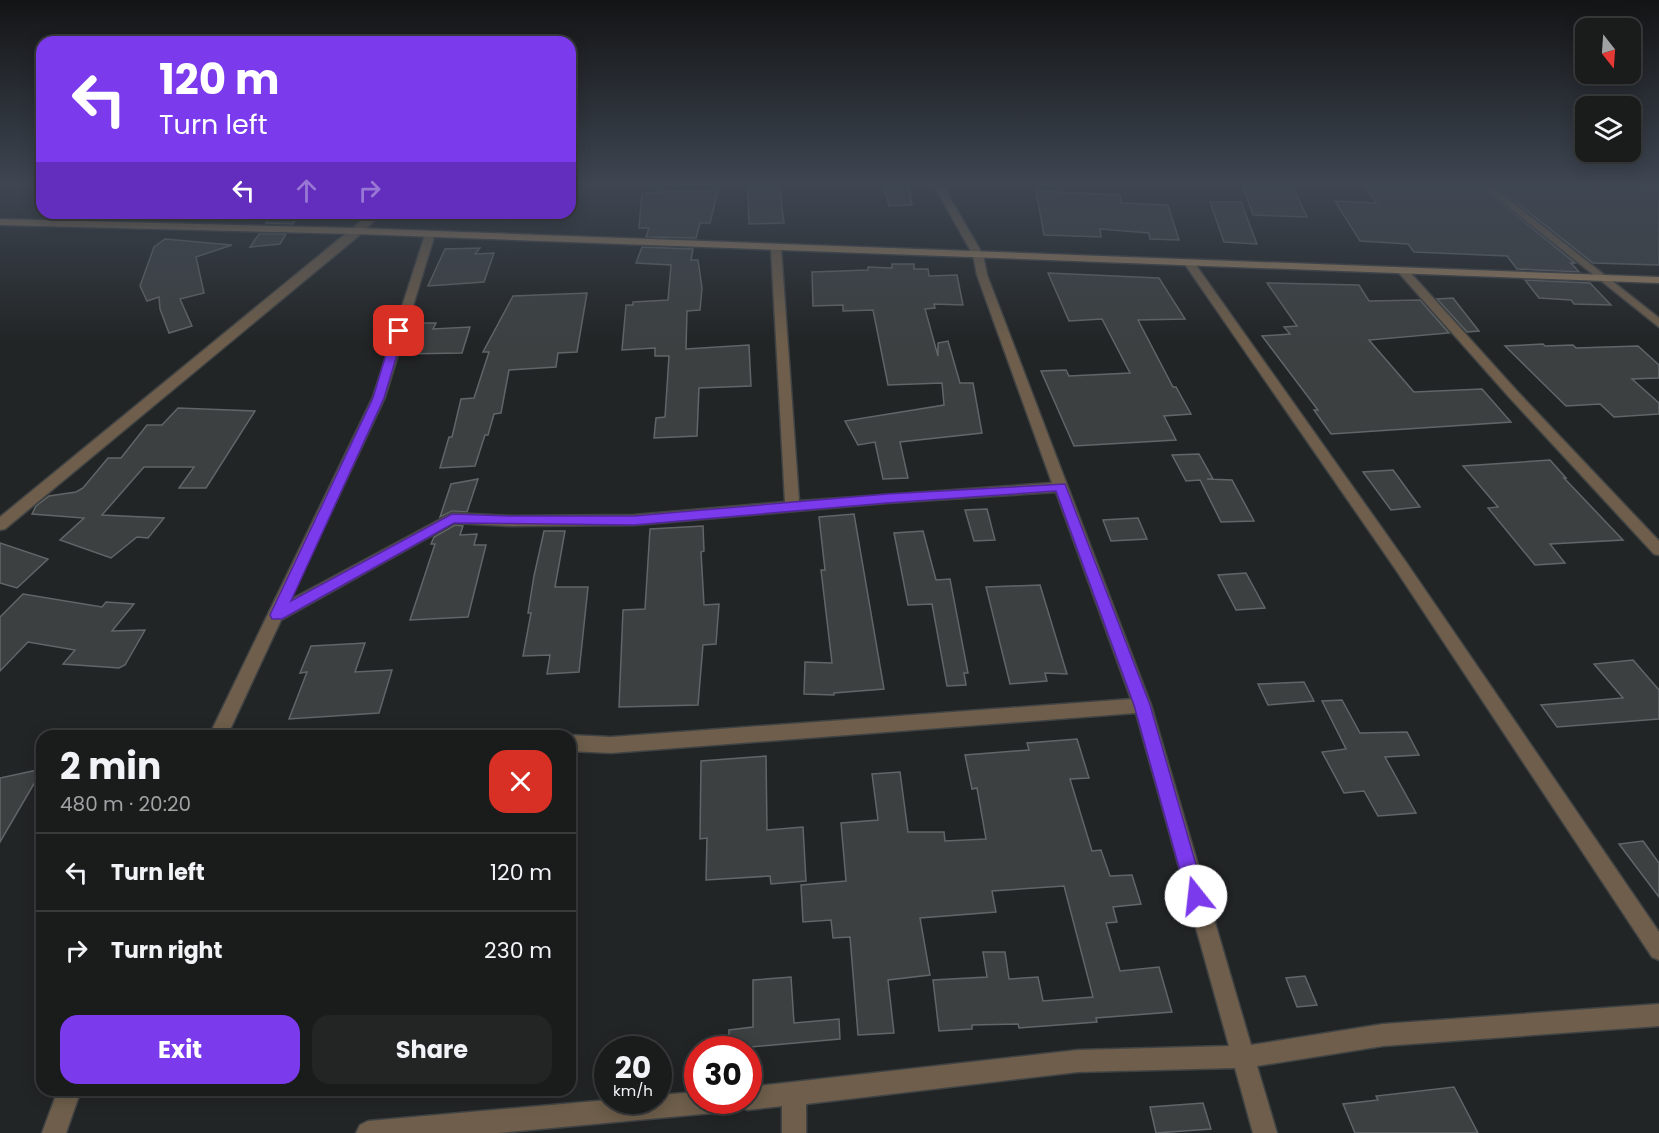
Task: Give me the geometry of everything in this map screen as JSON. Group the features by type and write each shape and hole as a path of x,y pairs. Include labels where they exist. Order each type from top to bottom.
{"street":[{"path":"0,525 351,237"},
{"path":"221,730 379,398 429,237"},
{"path":"501,237 1659,280"},
{"path":"968,237 978,255 982,275 1142,705 1265,1133"},
{"path":"1551,237 1659,324"},
{"path":"776,248 792,506"},
{"path":"1189,263 1401,566 1659,950"},
{"path":"1402,271 1659,550"},
{"path":"277,615 452,518 510,521 634,520 1060,487"},
{"path":"576,743 612,745 1142,705"},
{"path":"762,1097 1078,1061 1242,1057 1383,1035 1659,1015"},
{"path":"794,1094 794,1133"},
{"path":"54,1133 68,1096"},
{"path":"368,1133 684,1105"}],"building":[{"path":"257,237 284,237 280,244 250,247"},
{"path":"646,237 696,237 696,238"},
{"path":"1150,237 1178,237 1179,240 1150,239"},
{"path":"1222,237 1254,237 1257,244 1224,242"},
{"path":"1357,237 1543,237 1575,263 1571,263 1579,272 1517,269 1507,256 1414,252 1408,244 1360,241"},
{"path":"1560,237 1659,237 1659,265 1593,263"},
{"path":"165,239 232,245 196,257 204,293 180,299 192,326 169,333 160,309 159,297 147,301 140,286 154,247"},
{"path":"642,247 693,249 691,260 698,260 702,288 700,310 687,311 686,349 749,345 751,386 699,388 697,436 654,438 656,418 665,417 669,356 655,356 655,348 622,350 626,305 633,305 633,302 668,300 671,265 636,263"},
{"path":"480,248 475,254 494,253 484,282 428,286 445,249"},
{"path":"892,264 914,264 914,269 928,269 929,276 957,275 963,305 934,304 935,308 925,309 938,356 938,343 948,341 960,383 973,383 982,433 900,442 908,478 883,479 875,442 858,445 845,421 944,405 942,383 888,385 873,310 843,311 843,305 813,306 812,272 868,270 868,267 892,268"},
{"path":"1048,273 1159,278 1185,319 1138,320 1173,387 1176,387 1191,414 1164,416 1176,440 1074,446 1041,371 1066,370 1069,376 1130,373 1102,319 1069,321"},
{"path":"1525,280 1590,283 1611,305 1574,304 1571,300 1539,298"},
{"path":"1267,283 1359,285 1369,301 1420,300 1449,333 1369,340 1414,392 1482,389 1511,422 1331,434 1314,410 1318,410 1262,336 1290,334 1284,327 1297,326"},
{"path":"587,293 577,352 558,353 556,367 509,370 501,413 494,414 475,466 440,468 449,437 452,437 461,399 474,398 489,352 483,352 513,296"},
{"path":"1453,298 1479,331 1467,332 1437,299"},
{"path":"415,323 436,323 433,329 470,327 462,353 402,354"},
{"path":"1543,344 1545,346 1573,345 1576,348 1638,346 1659,365 1659,378 1632,379 1659,403 1659,414 1614,417 1600,404 1566,406 1505,346"},
{"path":"178,408 255,411 206,488 179,488 194,467 144,467 102,515 164,518 148,538 137,537 111,558 60,540 84,518 32,514 36,506 49,496 76,492 83,488 108,458 121,458 147,425 162,425"},
{"path":"1199,454 1213,479 1207,479 1232,480 1254,521 1221,522 1200,480 1186,481 1172,455"},
{"path":"1550,460 1623,540 1550,544 1565,563 1535,565 1488,508 1498,507 1463,466"},
{"path":"1393,470 1420,507 1391,510 1363,472"},
{"path":"478,479 467,512 452,511 440,517 451,484"},
{"path":"987,509 995,540 974,541 965,510"},
{"path":"854,514 884,689 834,693 834,695 804,694 805,662 832,663 821,570 825,570 819,517"},
{"path":"1138,518 1147,539 1111,541 1103,520"},
{"path":"455,525 463,526 460,535 477,534 474,545 486,545 468,617 410,620 435,544 431,544 434,537"},
{"path":"703,526 704,551 701,552 704,605 719,604 716,644 703,645 698,705 619,707 623,610 645,609 650,529"},
{"path":"544,531 565,531 555,587 588,587 579,672 547,674 550,655 523,656 531,613 528,613 534,576"},
{"path":"923,531 936,580 950,579 968,673 964,673 966,685 947,686 932,604 908,605 894,533"},
{"path":"0,543 48,559 17,588 0,583"},
{"path":"1246,573 1265,608 1236,610 1218,575"},
{"path":"1040,585 1067,674 1045,673 1047,681 1010,684 986,587"},
{"path":"23,594 102,607 106,602 134,604 112,631 145,630 125,665 119,668 63,664 75,650 28,642 0,671 0,617"},
{"path":"365,643 355,672 392,670 379,713 289,719 307,672 300,673 311,646"},
{"path":"1633,660 1659,690 1659,719 1557,727 1541,705 1623,698 1594,664"},
{"path":"1304,682 1314,701 1268,705 1258,684"},
{"path":"1342,700 1360,733 1407,732 1419,755 1385,757 1416,813 1378,816 1364,791 1344,793 1322,752 1346,749 1322,701"},
{"path":"1077,739 1089,778 1070,779 1092,851 1101,850 1110,876 1132,875 1141,904 1113,907 1117,922 1106,923 1120,971 1159,967 1172,1012 1096,1018 1097,1022 1019,1028 1018,1024 972,1025 972,1029 939,1031 933,980 987,977 983,952 1005,952 1009,979 1038,977 1043,1001 1093,997 1064,886 992,891 996,912 920,918 930,975 888,980 894,1033 858,1035 850,937 833,938 831,920 803,922 801,885 846,881 841,823 878,820 872,774 900,772 908,832 944,832 945,841 986,839 977,788 972,789 965,755 1029,750 1027,743"},
{"path":"766,756 767,830 803,827 806,881 771,884 770,876 706,880 707,838 700,839 701,761"},
{"path":"36,770 36,780 0,842 0,778"},
{"path":"1643,841 1659,863 1659,897 1619,844"},
{"path":"1305,976 1317,1005 1297,1007 1286,978"},
{"path":"791,977 794,1023 839,1019 840,1039 762,1046 762,1036 729,1036 729,1030 753,1027 753,980"},
{"path":"1454,1087 1478,1133 1355,1133 1343,1104 1378,1100 1376,1096"},
{"path":"1203,1103 1211,1129 1156,1133 1150,1107"}],"route":[{"path":"399,331 379,398 277,615 452,518 510,521 634,520 887,498 1060,487 1142,705 1196,896"}]}
